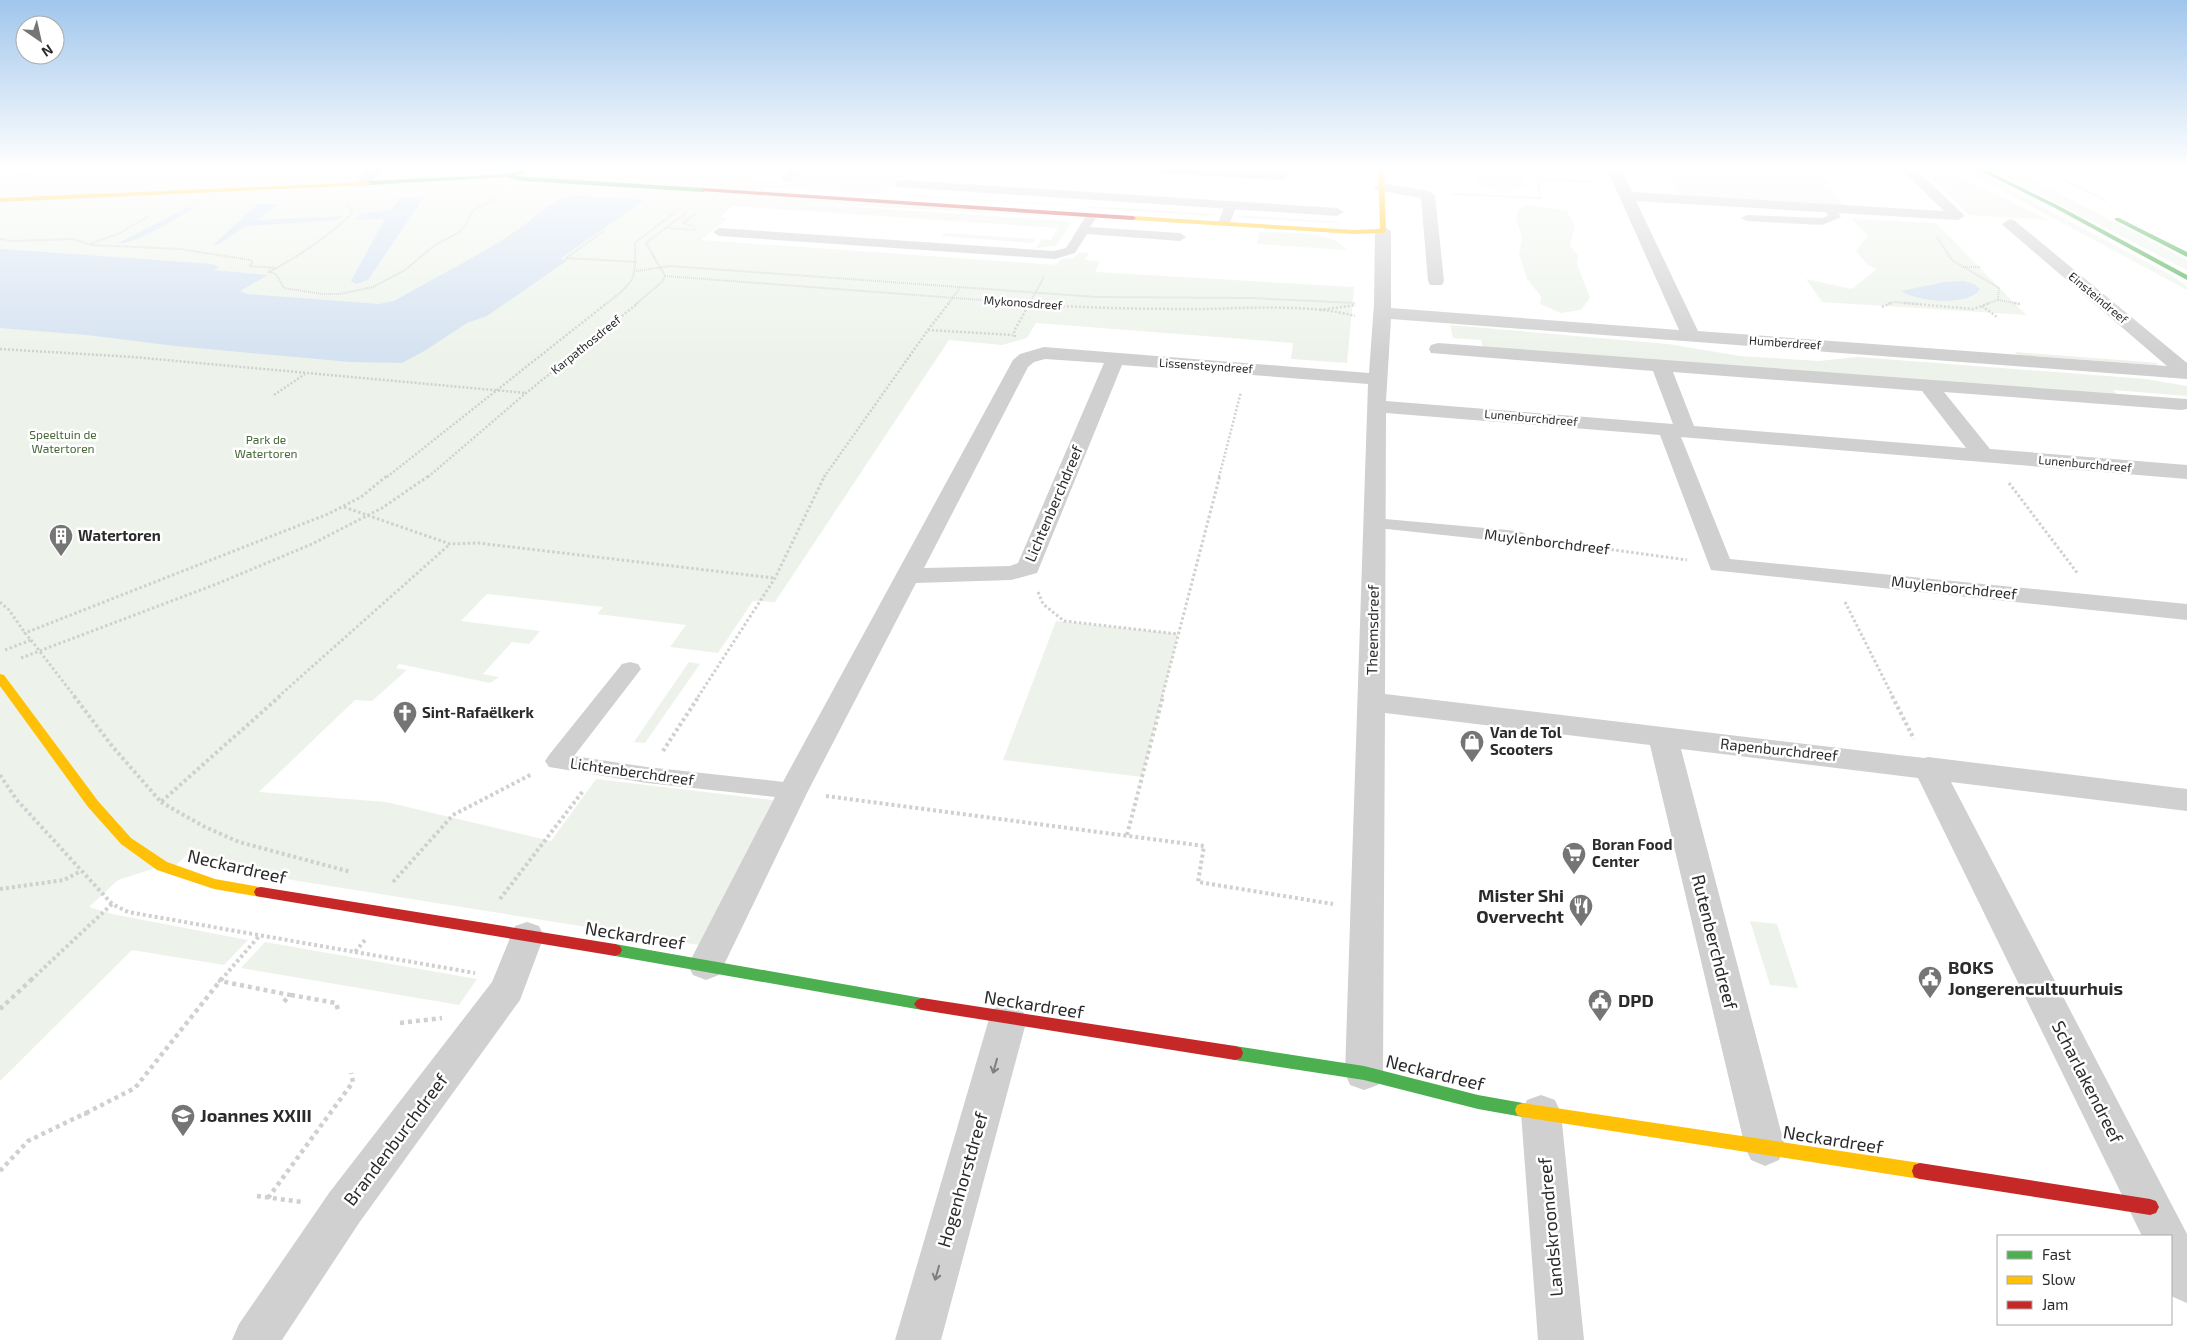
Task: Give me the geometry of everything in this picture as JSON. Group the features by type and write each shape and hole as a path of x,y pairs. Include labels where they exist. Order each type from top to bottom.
{"street":[{"path":"1350,232 1368,232"},
{"name":"Theemsdreef","path":"1364,1073 1377,392 1375,312 1383,232"},
{"path":"1431,232 1436,282"},
{"path":"1643,232 1691,336"},
{"name":"Einsteindreef","path":"2019,232 2187,373"},
{"path":"2102,232 2187,278"},
{"path":"2142,232 2187,255"},
{"name":"Humberdreef","path":"1375,312 2187,373"},
{"path":"1438,349 1929,387 2181,404"},
{"name":"Lissensteyndreef","path":"1035,355 1044,353 1247,369 1377,392"},
{"path":"706,965 793,791 909,576 1020,364 1026,358 1035,355"},
{"name":"Lichtenberchdreef","path":"909,576 1011,573 1028,568 1115,359"},
{"path":"1660,366 1677,430 1720,565"},
{"path":"1929,387 1985,455"},
{"name":"Lunenburchdreef","path":"1377,392 1677,430 2187,472"},
{"name":"Muylenborchdreef","path":"1720,565 2187,612"},
{"name":"Neckardreef","path":"0,678 94,804 126,841 157,863 214,884 706,965 1008,1019 1364,1073 1478,1102 1765,1147 2158,1222"},
{"name":"Rapenburchdreef","path":"1372,702 1928,767 2187,800"},
{"name":"Rutenberchdreef","path":"1663,737 1765,1147"},
{"name":"Scharlakendreef","path":"1928,767 2158,1222"},
{"name":"Brandenburchdreef","path":"255,1340 344,1208 465,1048 507,989 527,936"},
{"name":"Hogenhorstdreef","path":"918,1340 1008,1019"},
{"name":"Landskroondreef","path":"1541,1113 1561,1340"},
{"path":"2172,1250 2187,1281"}],"lane":[{"path":"719,232 1055,255 1071,250 1082,232"},
{"path":"1154,232 1180,237"},
{"name":"Muylenborchdreef","path":"1374,524 1518,537"},
{"name":"Lichtenberchdreef","path":"630,669 558,761 647,775 793,791"}],"path":[{"path":"89,244 123,232"},
{"path":"331,232 311,248 268,272 276,274 284,288 340,294 368,290 378,287 421,258 434,246 461,232"},
{"path":"603,232 566,258 637,262"},
{"path":"26,633 344,507 389,476 629,286 636,271 635,243 650,232"},
{"path":"660,232 646,243 665,276"},
{"path":"713,232 719,232"},
{"path":"1934,232 1952,260 1999,288 1998,300"},
{"path":"0,239 12,241 73,239 107,247 180,249 250,260 253,262 249,266 277,268"},
{"path":"1014,335 1034,293 1056,259 1055,255"},
{"path":"1963,267 1981,266"},
{"path":"636,271 660,267 680,267 1096,297 1250,298 1375,312"},
{"name":"Mykonosdreef","path":"665,276 1028,304 1105,308 1375,312"},
{"name":"Karpathosdreef","path":"16,660 229,579 312,544 370,515 428,477 526,393 612,325 662,282 665,276"},
{"path":"647,775 775,578 820,483 960,288"},
{"path":"1882,307 1894,302 1973,309 1998,300 2020,304"},
{"path":"1982,306 1997,317"},
{"path":"1320,310 1375,312"},
{"path":"928,330 1001,336 1014,335 1035,355"},
{"path":"0,349 133,357 526,393"},
{"path":"1127,835 1247,369"},
{"path":"274,395 305,374"},
{"path":"1985,455 2100,602"},
{"path":"344,507 450,544 478,543 775,578"},
{"name":"Muylenborchdreef","path":"1518,537 1720,565"},
{"path":"161,802 450,544"},
{"path":"1028,568 1043,604 1064,621 1178,634"},
{"path":"1831,576 1928,767"},
{"path":"0,602 9,610 112,746 161,802 203,826 239,842 356,873"},
{"path":"0,652 31,640"},
{"path":"392,882 453,815 558,761"},
{"path":"498,902 600,768"},
{"path":"0,775 16,799 81,871 112,904 128,912 482,974"},
{"path":"793,791 1204,846 1198,882 1368,910"},
{"path":"0,889 64,880 81,871"},
{"path":"383,880 401,884"},
{"path":"0,1009 112,904"},
{"path":"355,952 387,914 403,916"},
{"path":"0,1171 28,1141 135,1088 260,934"},
{"path":"220,981 336,1002 339,1013"},
{"path":"282,1004 290,995"},
{"path":"400,1023 451,1016"},
{"path":"268,1198 353,1082 351,1073"},
{"path":"86,1113 87,1119"}],"green space":[{"name":"Park de Watertoren","path":"0,232 711,232 701,240 1057,265 1060,259 1073,258 1080,252 1089,253 1085,260 1100,261 1095,272 1354,287 1347,363 1291,359 1293,343 1036,323 1027,338 1002,345 949,340 775,602 753,601 718,653 670,647 686,625 597,614 603,607 487,594 461,621 540,631 529,644 512,642 483,674 499,677 490,683 399,664 396,668 407,670 372,701 355,700 259,792 386,802 551,841 596,779 773,800 699,945 292,880 234,865 192,850 171,870 162,866 118,880 89,907 112,914 248,940 224,965 132,950 0,1081"},
{"name":"Park de Watertoren","path":"1056,232 1065,232 1056,246 1036,248 1042,239 1051,240"},
{"path":"1259,232 1318,235 1339,243 1347,250 1257,244"},
{"path":"1520,232 1574,232 1570,245 1578,256 1577,264 1590,298 1581,310 1561,313 1540,304 1541,296 1527,279 1519,254 1522,238"},
{"path":"1864,232 1944,232 2026,315 1822,302 1806,279 1852,289 1877,269 1868,265 1856,251 1868,236"},
{"path":"2078,232 2089,232 2169,274 2187,286 2187,290"},
{"path":"2112,232 2133,232 2187,260 2187,270"},
{"path":"944,233 1035,239 1033,243 941,236"},
{"path":"1450,325 1668,344 1740,356 1819,361 1858,357 2146,379 2187,386 2187,396 2113,390 2119,397 1483,349 1481,340 1453,338"},
{"path":"2015,352 2159,363 2155,365 2018,355"},
{"path":"1056,621 1178,634 1142,777 1003,760"},
{"path":"689,662 700,664 645,743 634,742"},
{"path":"1750,921 1777,924 1798,988 1770,985"},
{"path":"265,942 477,979 459,1005 241,968"}],"water":[{"path":"141,232 153,232 135,240 118,243"},
{"path":"228,232 238,232 219,244 213,245"},
{"path":"378,232 401,232 368,280 356,284 351,281"},
{"path":"515,232 599,232 560,259 568,260 487,316 467,323 426,350 402,363 350,362 0,328 0,249 213,264 219,267 214,270 268,275 240,291 247,294 379,304 394,301"},
{"path":"1964,281 1974,284 1980,289 1974,295 1965,298 1942,301 1918,298 1901,291 1945,282"}],"traffic: fast":[{"path":"2102,232 2187,278"},
{"path":"2141,232 2187,255"},
{"path":"615,950 922,1004"},
{"path":"1235,1053 1364,1073 1478,1102 1523,1110"}],"traffic: slow":[{"path":"1347,232 1368,232"},
{"path":"0,678 93,804 126,841 162,866 214,884 261,892"},
{"path":"1523,1110 1920,1171"}],"traffic: jam":[{"path":"261,892 615,950"},
{"path":"922,1004 1235,1053"},
{"path":"1920,1171 2150,1207"}],"place":[{"name":"Watertoren","path":"61,557"},
{"name":"Sint-Rafaëlkerk","path":"405,734"},
{"name":"Van de Tol Scooters","path":"1472,763"},
{"name":"Boran Food Center","path":"1574,875"},
{"name":"Mister Shi Overvecht","path":"1581,927"},
{"name":"BOKS Jongerencultuurhuis","path":"1930,999"},
{"name":"DPD","path":"1600,1022"},
{"name":"Joannes XXIII","path":"183,1137"}],"park label":[{"name":"Speeltuin de Watertoren","path":"63,442"}]}
